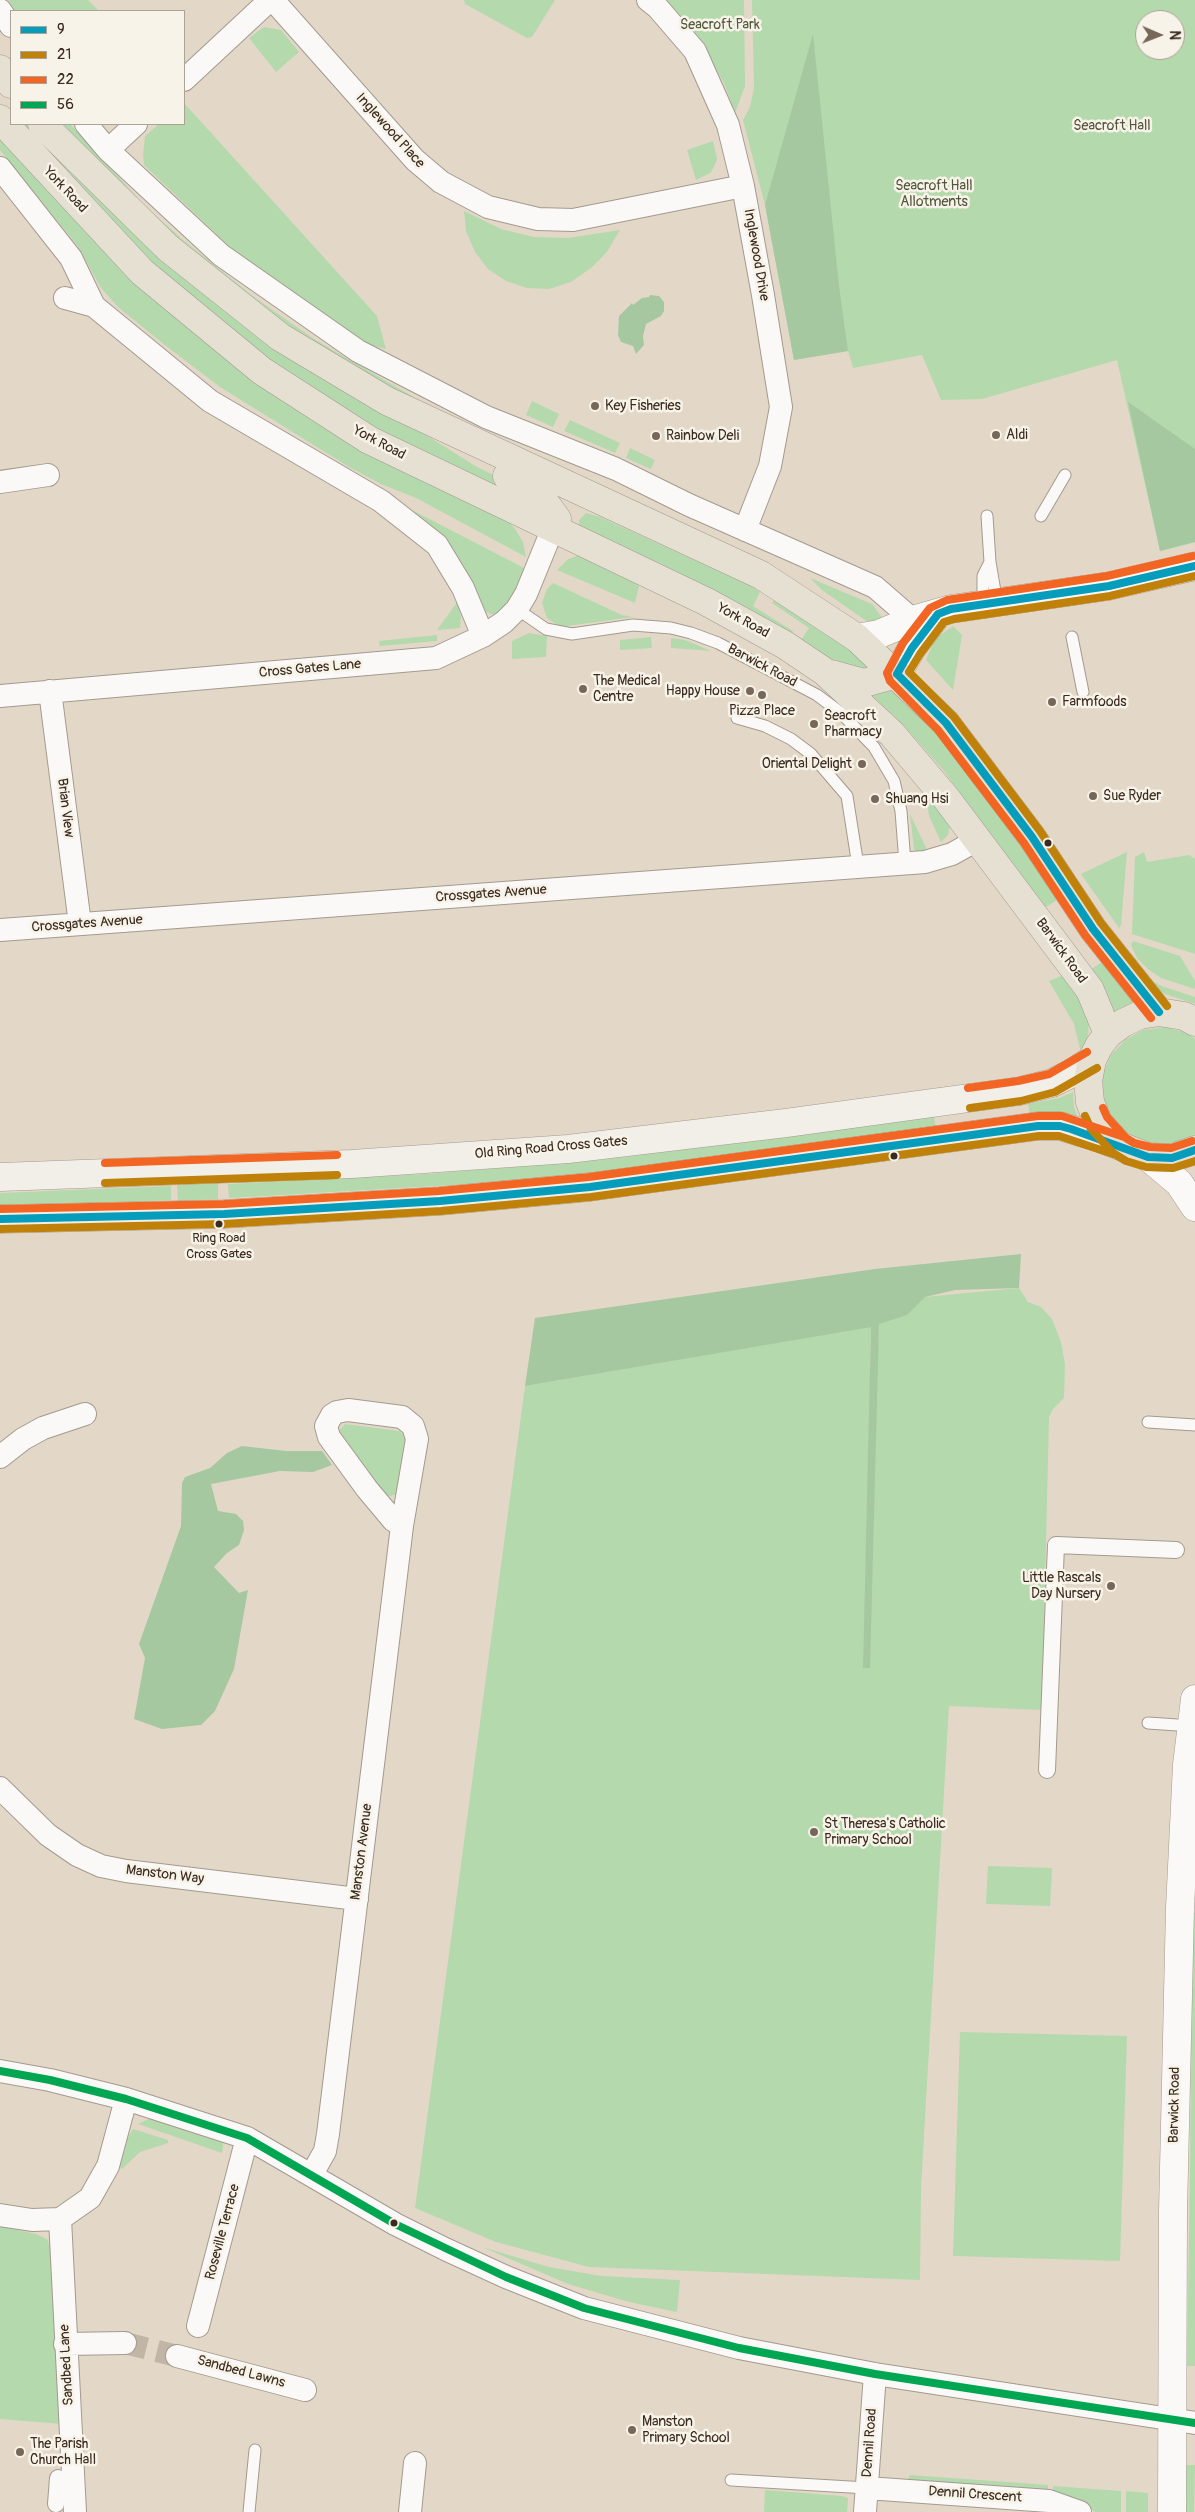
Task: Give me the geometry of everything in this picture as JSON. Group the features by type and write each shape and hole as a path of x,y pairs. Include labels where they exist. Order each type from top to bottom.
{"highway":[{"path":"0,69 10,83"},
{"name":"York Road","path":"0,119 142,272 262,371 369,440 555,524 745,622 796,651 825,672"},
{"path":"43,125 168,248 280,337 406,410 761,575 857,638 897,674 946,723 1032,837 1098,935 1159,1012"},
{"path":"406,410 480,464 522,482 538,493 555,524 570,506 588,496"},
{"path":"825,672 864,683 897,674"},
{"name":"Barwick Road","path":"825,672 892,734 946,798 1090,990 1108,1034"},
{"path":"1195,1022 1184,1016 1159,1012 1140,1015 1123,1023 1108,1034 1092,1060 1088,1081 1090,1102 1098,1122 1120,1146 1148,1157 1172,1158 1195,1150"}],"main road":[{"name":"Old Ring Road Cross Gates","path":"0,1177 352,1164 568,1149 786,1123 1020,1091 1052,1083 1092,1060"},
{"path":"0,1219 224,1214 440,1201 598,1186 1038,1126 1060,1126 1120,1146"}],"street":[{"path":"185,79 271,0"},
{"name":"Inglewood Place","path":"271,0 415,160 456,192 488,207 538,219 573,220 743,186"},
{"name":"Inglewood Drive","path":"648,0 658,8 695,51 728,125 743,186 781,407 770,466 745,530"},
{"path":"0,10 10,25"},
{"path":"87,125 108,150 221,255 358,351 486,417 616,470 874,587 926,617"},
{"path":"108,150 135,125"},
{"path":"0,168 70,258 94,306"},
{"path":"65,298 94,306 210,401 381,501 437,545 463,588 483,636"},
{"path":"0,482 48,475"},
{"name":"Cross Gates Lane","path":"0,696 436,658 483,636 504,622 517,609 526,594 555,524"},
{"path":"857,638 879,634 926,617 990,604 1109,586 1195,566"},
{"path":"897,674 926,617"},
{"name":"Brian View","path":"50,691 80,924"},
{"name":"Crossgates Avenue","path":"0,930 938,860 977,840"},
{"path":"1148,1157 1179,1183 1195,1207"},
{"name":"Manston Avenue","path":"312,2174 325,2151 328,2134 402,1526 417,1440 413,1426 402,1417 348,1410 336,1412 332,1415 326,1426 329,1437 367,1489 393,1520 402,1526"},
{"path":"0,1457 23,1439 43,1428 85,1414"},
{"path":"1048,1770 1056,1546 1176,1550"},
{"name":"Barwick Road","path":"1172,2512 1184,2421 1173,2202 1180,1908 1188,1765 1195,1699"},
{"name":"Manston Way","path":"0,1788 48,1836 77,1855 101,1866 126,1871 357,1899"},
{"path":"0,2072 50,2080 126,2099 247,2138 312,2174 395,2224 506,2277 584,2308 738,2348 876,2374 1184,2421"},
{"path":"0,2215 32,2220 60,2219 90,2198 108,2166 126,2099"},
{"name":"Roseville Terrace","path":"198,2326 247,2138"},
{"name":"Sandbed Lane","path":"60,2219 65,2344 65,2508"},
{"path":"65,2344 125,2343"},
{"name":"Sandbed Lawns","path":"177,2356 306,2390"},
{"name":"Dennil Road","path":"864,2512 876,2374"},
{"path":"410,2512 416,2463"},
{"path":"58,2478 65,2508"},
{"name":"Dennil Crescent","path":"867,2488 1049,2501 1080,2512"}],"lane":[{"path":"1041,516 1065,475"},
{"path":"987,516 990,604"},
{"name":"Barwick Road","path":"517,609 546,629 572,634 633,625 671,628 691,633 718,643 817,695 841,713 874,747 894,781 902,811 905,863"},
{"path":"1072,637 1084,692"},
{"path":"738,718 765,726 792,739 811,754 842,789 850,805 858,866"},
{"path":"1148,1422 1195,1424"},
{"path":"1148,1723 1192,1726"},
{"path":"249,2512 256,2450"},
{"path":"731,2480 867,2488"}],"green space":[{"path":"8,0 88,0 98,10 14,10"},
{"path":"464,0 555,0 532,37 527,38 465,4"},
{"name":"Seacroft Park","path":"665,0 744,0 745,86 735,113 724,83 692,28"},
{"name":"Seacroft Hall","path":"752,0 1195,0 1195,542 1160,551 1117,360 982,399 941,400 922,355 853,368 848,351 794,360 765,205 743,120 750,107 754,88"},
{"path":"264,27 281,30 299,52 276,72 249,38"},
{"path":"813,34 839,286 848,351 794,360 765,205"},
{"path":"185,104 377,316 386,349 362,343 230,247 144,165 145,136 158,125 185,125"},
{"path":"21,125 30,125 397,417 477,467 535,495 535,505 367,426 290,376 174,285 114,228"},
{"path":"57,125 71,125 147,208 182,239 254,297 314,339 424,403 662,513 666,517 449,420 334,357 255,304 179,244"},
{"path":"0,128 104,251 150,297 234,362 505,517 523,542 526,557 416,498 381,484 349,467 220,387 118,307 101,288 77,245 0,150"},
{"path":"713,141 717,159 714,167 710,173 696,180 687,150"},
{"path":"464,211 501,229 534,237 568,238 620,230 607,252 591,268 571,282 549,289 527,288 506,281 488,269 475,252 466,231"},
{"path":"650,295 659,296 664,302 664,311 661,316 646,324 643,336 644,345 636,354 633,346 621,342 618,335 619,316 632,303 633,305"},
{"path":"532,401 559,414 553,427 526,415"},
{"path":"1128,402 1195,449 1195,542 1160,551"},
{"path":"570,420 620,443 615,453 564,431"},
{"path":"630,448 655,460 651,469 626,458"},
{"path":"412,510 526,569 524,585 501,614 494,615 480,610 408,512"},
{"path":"586,513 600,517 751,586 760,592 753,606 793,631 789,638 579,526 579,520"},
{"path":"585,556 624,575 639,586 635,603 557,570 568,559"},
{"path":"810,578 872,604 886,623 875,627 822,590"},
{"path":"553,583 622,615 633,617 560,627 547,618 542,603 547,589"},
{"path":"775,598 810,617 875,668 849,669 799,643 809,628 772,603"},
{"path":"458,601 461,617 460,628 437,630"},
{"path":"953,626 962,635 953,690 926,660 935,639"},
{"path":"529,633 547,636 546,657 512,659 512,641"},
{"path":"437,635 437,641 380,646 379,641"},
{"path":"651,637 652,648 620,650 620,640"},
{"path":"671,638 685,640 711,651 671,648"},
{"path":"894,682 914,701 1060,898 1043,909 944,771 897,718 865,689"},
{"path":"924,782 950,826 948,835 941,842 929,816"},
{"path":"910,814 928,852 917,853 914,849"},
{"path":"1127,852 1121,925 1119,928 1081,874"},
{"path":"1144,852 1147,862 1189,855 1195,859 1195,954 1132,934 1135,857"},
{"path":"1133,941 1180,956 1195,981 1195,989 1161,978 1148,969 1137,958 1131,945"},
{"path":"1104,961 1120,986 1136,1002 1111,1017 1088,971"},
{"path":"1066,974 1089,1015 1088,1040 1081,1053 1074,1024 1049,981"},
{"path":"1150,979 1159,985 1195,997 1195,1004 1165,994 1154,988"},
{"path":"1164,1027 1188,1033 1195,1039 1195,1136 1181,1144 1160,1147 1140,1143 1122,1132 1109,1116 1102,1095 1103,1074 1111,1055 1125,1040 1143,1030"},
{"path":"1073,1092 1074,1107 1079,1121 1030,1118 1028,1104 1059,1098"},
{"path":"934,1116 936,1131 692,1164 504,1182 229,1198 228,1184 426,1174 599,1160 786,1137"},
{"path":"218,1183 218,1199 178,1201 177,1185"},
{"path":"171,1186 171,1200 0,1208 0,1193"},
{"path":"1021,1254 1019,1288 955,1290 925,1297 907,1315 879,1324 870,1668 863,1668 871,1327 525,1386 535,1318 875,1269"},
{"name":"St Theresa's Catholic Primary School","path":"1019,1288 1028,1302 1041,1307 1052,1319 1061,1342 1065,1364 1064,1398 1053,1409 1049,1417 1042,1710 949,1706 921,2187 920,2280 589,2267 496,2242 415,2208 525,1386 871,1326 870,1369 877,1369 879,1324 925,1297"},
{"path":"345,1424 399,1431 406,1437 397,1494 387,1497 336,1434"},
{"path":"242,1446 286,1451 322,1451 332,1465 313,1472 280,1471 211,1484 218,1511 236,1514 243,1521 244,1530 239,1545 227,1553 214,1567 239,1593 248,1590 234,1669 215,1711 201,1725 162,1729 134,1719 145,1658 139,1644 181,1526 182,1483 185,1477 210,1468 227,1453"},
{"path":"988,1866 1052,1868 1050,1906 986,1904"},
{"path":"1192,1912 1195,1913 1195,2366 1187,2366 1190,2176"},
{"path":"960,2032 1127,2036 1120,2261 953,2256"},
{"path":"153,2117 224,2138 222,2153 138,2124"},
{"path":"133,2129 168,2140 168,2143 140,2152 122,2169 119,2167 127,2139"},
{"path":"0,2226 36,2234 47,2239 51,2250 62,2424 0,2419"},
{"path":"482,2247 549,2267 601,2276 680,2280 677,2312 629,2302 568,2284"},
{"path":"1186,2465 1195,2465 1194,2512 1185,2512"},
{"path":"910,2475 1048,2485 1048,2492 906,2482"},
{"path":"1053,2486 1121,2491 1121,2512 1095,2512 1083,2502 1067,2495 1053,2493"},
{"path":"765,2490 842,2496 848,2498 847,2512 764,2512"},
{"path":"1126,2491 1148,2493 1148,2512 1126,2512"}],"tunnel":[{"path":"125,2343 177,2356"}],"transit line":[{"name":"22","path":"1151,1018 1085,935 1024,843 938,730 890,681 887,673 903,643 930,608 947,600 1107,576 1193,556"},
{"name":"9","path":"897,674 912,648 938,614 951,609 1109,586 1195,566"},
{"name":"21","path":"1167,1006 1101,923 1040,831 954,717 909,672 944,622 1110,596 1195,576"},
{"name":"9","path":"897,674 946,723 1032,837 1093,929 1159,1012"},
{"name":"22","path":"968,1088 1018,1081 1049,1074 1087,1052"},
{"name":"21","path":"970,1108 1021,1101 1055,1092 1097,1068"},
{"name":"22","path":"1103,1108 1107,1117 1126,1138 1134,1143 1150,1147 1171,1148 1192,1141"},
{"name":"22","path":"0,1209 224,1204 439,1191 589,1177 1038,1116 1062,1116 1124,1137"},
{"name":"21","path":"1085,1116 1091,1129 1113,1153 1126,1161 1146,1167 1173,1168 1195,1161"},
{"name":"9","path":"0,1219 224,1214 440,1201 590,1187 1038,1126 1060,1126 1071,1129 1148,1157 1172,1158 1195,1150"},
{"name":"21","path":"0,1229 224,1224 441,1211 591,1197 1039,1136 1059,1136 1116,1155"},
{"name":"22","path":"105,1163 337,1155"},
{"name":"21","path":"105,1183 337,1175"},
{"name":"56","path":"0,2071 50,2080 126,2099 247,2138 395,2224 506,2277 584,2308 739,2348 875,2374 1195,2423"}],"place":[{"name":"Key Fisheries","path":"595,406"},
{"name":"Aldi","path":"996,435"},
{"name":"Rainbow Deli","path":"656,436"},
{"name":"The Medical Centre","path":"583,689"},
{"name":"Happy House","path":"750,691"},
{"name":"Pizza Place","path":"762,695"},
{"name":"Farmfoods","path":"1052,702"},
{"name":"Seacroft Pharmacy","path":"814,724"},
{"name":"Oriental Delight","path":"862,764"},
{"name":"Sue Ryder","path":"1093,796"},
{"name":"Shuang Hsi","path":"875,799"},
{"name":"Ring Road Cross Gates","path":"219,1224"},
{"name":"Little Rascals Day Nursery","path":"1111,1586"},
{"name":"St Theresa's Catholic Primary School","path":"814,1832"},
{"name":"Manston Primary School","path":"632,2430"},
{"name":"The Parish Church Hall","path":"20,2452"}],"park label":[{"name":"Seacroft Hall Allotments","path":"934,194"}]}
